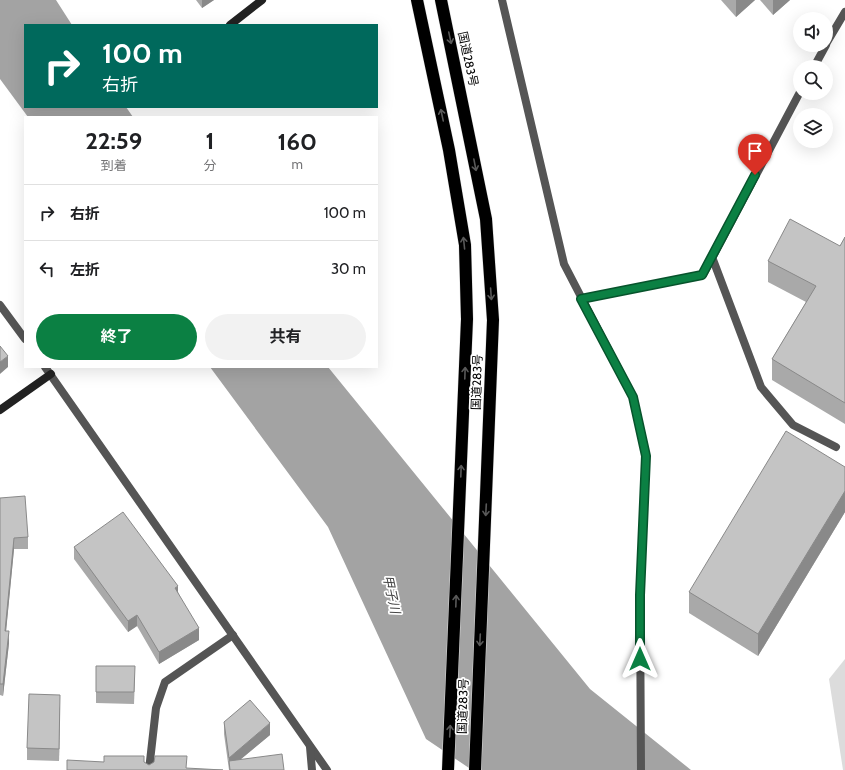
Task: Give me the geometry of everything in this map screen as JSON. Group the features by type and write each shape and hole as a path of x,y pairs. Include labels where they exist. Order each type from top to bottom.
{"highway":[{"name":"国道283号","path":"417,0 449,150 465,245 467,320 448,770"},
{"name":"国道283号","path":"441,0 486,219 493,320 490,429 475,770"}],"street":[{"path":"231,24 262,0"},
{"path":"502,0 564,264 633,397 646,456 640,595 641,770"},
{"path":"833,33 845,12"},
{"path":"581,299 702,275 796,100"},
{"path":"712,257 761,387 793,425 836,447"},
{"path":"0,305 24,338"},
{"path":"46,368 327,770"},
{"path":"0,410 51,374"},
{"path":"149,770 156,708 165,682 233,635"},
{"path":"310,747 312,770"}],"shaded area":[{"path":"845,659 845,770 843,770 829,679"}],"water":[{"path":"0,0 56,0 71,24 24,24 24,108 127,108 132,116 27,116 0,79"},
{"name":"甲子川","path":"211,368 329,368 590,689 691,770 472,770 426,739 328,527"}],"building":[{"path":"790,219 840,246 845,237 845,403 772,359 816,286 768,261"},
{"path":"0,346 8,356 0,362"},
{"path":"786,431 845,467 845,491 758,634 689,592"},
{"path":"25,496 28,537 14,538 5,631 9,631 3,684 0,684 0,498"},
{"path":"123,512 178,586 175,588 199,628 159,652 137,615 128,621 74,547"},
{"path":"96,666 135,666 134,692 96,692"},
{"path":"29,694 60,695 59,749 27,748"},
{"path":"250,700 270,723 229,758 224,722"},
{"path":"282,754 284,770 230,770 229,761"},
{"path":"104,756 144,756 144,762 149,765 154,762 155,756 187,756 186,768 223,770 67,770 67,760 104,762"}],"route":[{"path":"640,659 640,595 646,456 633,397 581,299 702,275 755,175"}]}
